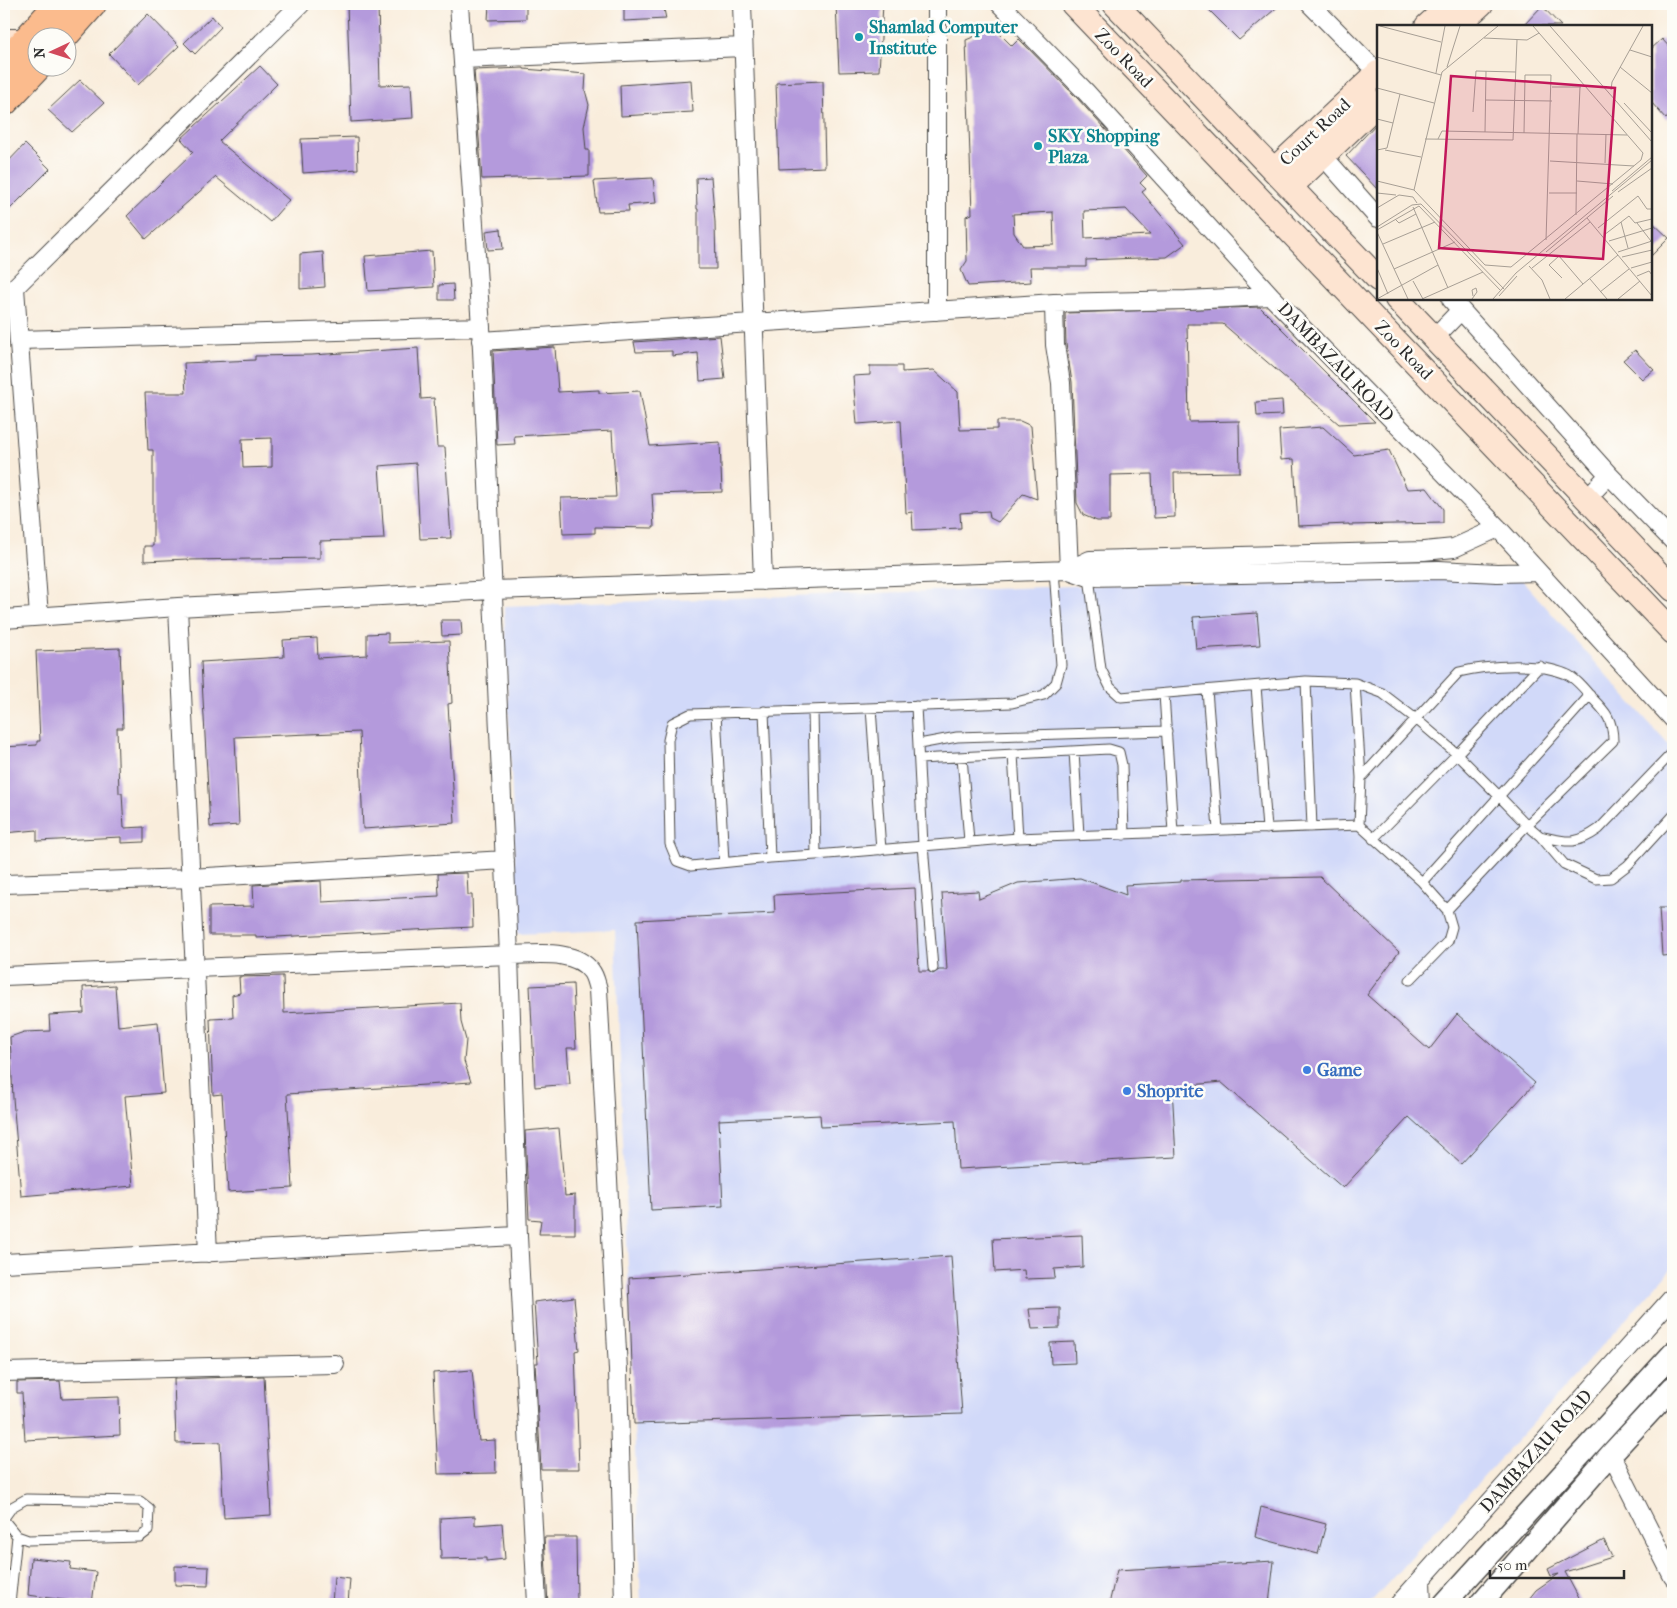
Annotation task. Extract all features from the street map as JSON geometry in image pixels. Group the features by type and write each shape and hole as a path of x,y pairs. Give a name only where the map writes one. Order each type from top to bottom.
{"highway":[{"path":"4,65 15,41 59,4"},
{"path":"71,28 92,4"},
{"path":"4,102 28,77"}],"main road":[{"name":"Zoo Road","path":"1073,4 1673,632"},
{"name":"Zoo Road","path":"1115,4 1377,279"},
{"path":"1443,14 1481,4"},
{"name":"Court Road","path":"1274,170 1377,74"},
{"name":"Court Road","path":"1290,187 1377,104"},
{"name":"Zoo Road","path":"1398,300 1673,589"}],"street":[{"path":"39,616 19,340 9,293 301,4"},
{"path":"459,4 481,334 509,955 518,1236 537,1604"},
{"path":"742,4 763,580"},
{"path":"937,4 937,311"},
{"name":"DAMBAZAU ROAD","path":"1000,4 1086,92 1271,296 1498,528 1673,719"},
{"path":"1310,4 1377,72"},
{"path":"463,59 743,47"},
{"path":"1323,156 1377,217"},
{"path":"19,340 481,334 755,323 1054,303 1271,296"},
{"path":"1054,303 1055,345 1061,383 1062,570"},
{"path":"1434,338 1456,304 1609,475 1673,541"},
{"path":"1587,498 1609,475"},
{"path":"1062,570 1090,560 1424,551 1454,548 1498,528"},
{"path":"4,619 178,607 492,590 1062,570 1089,577 1439,570 1498,573 1538,572"},
{"path":"178,607 208,1253"},
{"path":"4,884 190,878 505,860"},
{"path":"4,976 509,955 567,956 582,961 592,972 598,989 618,1370 624,1604"},
{"path":"4,1263 518,1236"},
{"name":"DAMBAZAU ROAD","path":"1400,1604 1673,1298"},
{"path":"1444,1604 1673,1353"},
{"path":"4,1372 335,1364"},
{"path":"1480,1604 1611,1454 1673,1387"},
{"path":"1611,1454 1673,1577"},
{"path":"1421,1581 1422,1604"}],"lane":[{"path":"1062,570 1061,665 1056,683 1044,695 1012,703 690,714 672,723 668,740 670,844 677,860 691,866 1018,838 1359,826 1422,882 1448,910 1452,927 1448,940 1410,980"},
{"path":"1089,577 1101,668 1110,687 1121,697 1306,681 1355,683 1382,694 1416,719 1457,754 1527,826 1540,836 1564,864 1596,879 1611,878 1628,865 1673,816"},
{"path":"1373,838 1457,754 1540,666"},
{"path":"1362,778 1460,672 1477,668 1540,666 1568,675 1606,712 1611,723 1613,741 1527,826 1448,910"},
{"path":"1306,681 1312,827"},
{"path":"1355,683 1362,778 1359,826"},
{"path":"1256,686 1267,829"},
{"path":"1207,690 1218,830"},
{"path":"1164,694 1173,832"},
{"path":"1422,882 1590,695"},
{"path":"916,706 923,845 933,968"},
{"path":"871,708 881,850"},
{"path":"813,710 816,855"},
{"path":"764,711 770,858"},
{"path":"716,713 724,862"},
{"path":"919,744 957,737 1167,731"},
{"path":"919,759 1109,749 1119,752 1122,765 1124,835"},
{"path":"1074,751 1079,835"},
{"path":"1540,836 1568,842 1585,839 1599,829 1673,752"},
{"path":"1013,754 1018,838"},
{"path":"962,757 970,841"},
{"path":"26,1500 140,1501 149,1508 148,1531 140,1537 28,1540 17,1536 4,1519 12,1507 26,1500"},
{"path":"10,1604 17,1536"}],"shaded area":[{"path":"1478,572 1522,580 1673,750 1673,1267 1369,1604 641,1604 615,930 518,934 504,606"}],"building":[{"path":"347,4 378,4 380,85 411,84 413,118 351,122"},
{"path":"489,4 526,4 526,19 488,20"},
{"path":"624,4 663,4 666,19 624,21"},
{"name":"Shamlad Computer Institute","path":"836,4 883,4 879,71 839,72"},
{"path":"1203,4 1281,4 1239,40"},
{"path":"1542,6 1560,25 1524,25"},
{"path":"148,14 179,46 138,85 109,54"},
{"path":"212,16 221,27 195,54 184,43"},
{"name":"SKY Shopping Plaza","path":"978,29 995,29 1012,46 1019,39 1078,99 1147,176 1140,183 1146,189 1142,192 1185,244 1167,257 1086,260 1086,267 1030,267 1031,282 968,286 961,270 967,261 966,216 972,214 966,40 978,35","holes":["1126,209 1150,235 1085,238 1084,211","1053,212 1054,245 1023,246 1014,233 1013,214"]},
{"path":"1662,39 1673,51 1673,111 1666,119 1652,103 1652,48"},
{"path":"260,66 277,84 219,141 289,200 270,222 216,177 146,239 127,216 193,152 181,139"},
{"path":"524,68 586,74 585,90 589,105 584,127 586,150 589,150 589,176 482,179 474,70"},
{"path":"80,80 104,103 72,132 48,110"},
{"path":"691,80 693,112 621,116 620,85"},
{"path":"823,81 825,167 779,169 776,83"},
{"path":"1377,123 1377,189 1346,156"},
{"path":"357,137 358,169 303,173 301,139"},
{"path":"25,144 50,169 4,215 4,166"},
{"path":"711,177 715,222 716,269 698,269 696,178"},
{"path":"653,178 656,203 628,205 629,211 598,212 594,181"},
{"path":"1652,222 1669,238 1652,255"},
{"path":"501,229 503,249 488,250 486,231"},
{"path":"432,251 434,287 368,291 365,256"},
{"path":"323,252 325,287 300,289 300,254"},
{"path":"453,284 454,300 439,300 439,285"},
{"path":"1260,307 1375,422 1339,424 1223,324 1187,324 1189,422 1239,421 1240,472 1174,473 1175,517 1154,518 1152,474 1110,475 1110,521 1097,521 1083,515 1077,503 1072,382 1066,344 1065,313"},
{"path":"720,336 725,379 700,381 698,353 672,356 672,351 636,352 634,342"},
{"path":"555,347 558,392 640,391 650,446 720,442 722,492 652,494 654,528 595,527 595,533 563,534 561,498 616,497 612,431 514,436 515,444 497,445 493,351"},
{"path":"418,348 421,399 434,398 437,447 445,447 451,538 420,539 416,463 379,466 384,539 320,541 320,558 144,561 144,546 153,546 153,450 148,450 145,393 186,393 184,363 255,360 255,356 312,355","holes":["272,438 272,467 243,468 242,439"]},
{"path":"1635,350 1654,370 1642,379 1623,360"},
{"path":"870,366 902,366 902,372 934,370 958,392 960,430 997,429 997,421 1020,421 1031,426 1037,499 1023,494 998,522 990,518 989,511 960,513 961,528 913,530 912,512 906,513 901,421 857,424 853,376 870,375"},
{"path":"1282,400 1283,415 1257,416 1256,402"},
{"path":"1323,427 1354,455 1389,450 1407,489 1427,488 1443,509 1443,523 1298,526 1294,459 1281,460 1279,430"},
{"path":"1257,613 1260,645 1196,649 1193,617"},
{"path":"441,620 461,620 462,635 442,636"},
{"path":"388,633 388,643 449,641 452,703 448,704 455,823 363,829 359,732 235,737 239,825 210,827 201,662 284,657 283,640 317,638 318,658 367,655 367,634"},
{"path":"120,648 123,728 117,728 119,793 122,793 124,828 144,827 144,842 121,843 121,837 37,841 37,830 4,833 4,747 37,745 37,741 40,741 36,651"},
{"path":"467,873 468,895 472,895 473,927 256,938 256,935 209,935 209,907 254,906 253,885 321,881 322,902 439,896 438,874"},
{"path":"1320,877 1399,952 1367,995 1429,1050 1457,1014 1535,1083 1461,1164 1409,1117 1343,1188 1221,1082 1172,1087 1176,1157 958,1169 955,1121 821,1127 820,1115 719,1120 723,1206 651,1210 637,920 775,913 774,895 915,888 919,971 928,971 933,974 939,970 947,970 942,893 978,891 979,899 1018,883 1080,878 1126,895 1125,885 1181,882 1181,880"},
{"path":"1659,908 1673,908 1673,955 1662,956"},
{"path":"283,976 284,1013 460,1003 461,1022 466,1040 464,1061 471,1082 287,1094 293,1188 228,1192 222,1094 213,1095 210,1019 233,1018 232,995 240,993 239,977"},
{"path":"573,984 576,1048 567,1048 570,1084 535,1087 530,986"},
{"path":"115,985 118,1026 158,1022 164,1093 125,1096 133,1186 21,1196 10,1037 24,1032 50,1031 49,1015 84,1013 83,987"},
{"path":"559,1128 565,1196 575,1195 575,1234 539,1234 541,1220 529,1219 525,1131"},
{"path":"1082,1235 1083,1267 1054,1269 1055,1278 1025,1279 1024,1270 995,1272 993,1239"},
{"path":"951,1256 962,1414 634,1424 629,1278"},
{"path":"574,1297 579,1350 575,1351 579,1469 541,1469 535,1363 538,1363 534,1302"},
{"path":"1060,1308 1060,1328 1032,1329 1029,1309"},
{"path":"1074,1342 1075,1363 1051,1364 1050,1343"},
{"path":"472,1370 479,1441 495,1440 496,1473 438,1474 433,1373"},
{"path":"264,1376 271,1515 224,1518 220,1442 176,1443 174,1379"},
{"path":"60,1381 62,1399 119,1397 120,1435 25,1440 22,1393 17,1393 17,1382"},
{"path":"1261,1507 1326,1524 1318,1554 1255,1537"},
{"path":"475,1516 475,1525 502,1523 505,1559 486,1561 486,1558 441,1559 440,1518"},
{"path":"544,1537 576,1537 577,1602 548,1604"},
{"path":"1604,1540 1612,1557 1565,1572 1582,1604 1525,1604 1536,1590 1559,1574 1551,1576 1548,1569"},
{"path":"31,1558 71,1562 70,1569 96,1572 92,1604 28,1595"},
{"path":"1274,1561 1269,1604 1109,1604 1117,1570"},
{"path":"175,1566 209,1567 208,1586 175,1585"},
{"path":"334,1577 350,1579 348,1604 332,1604"}],"place":[{"name":"Shamlad Computer Institute","path":"859,37"},
{"name":"SKY Shopping Plaza","path":"1038,146"},
{"name":"Game","path":"1307,1070"},
{"name":"Shoprite","path":"1127,1091"}]}
